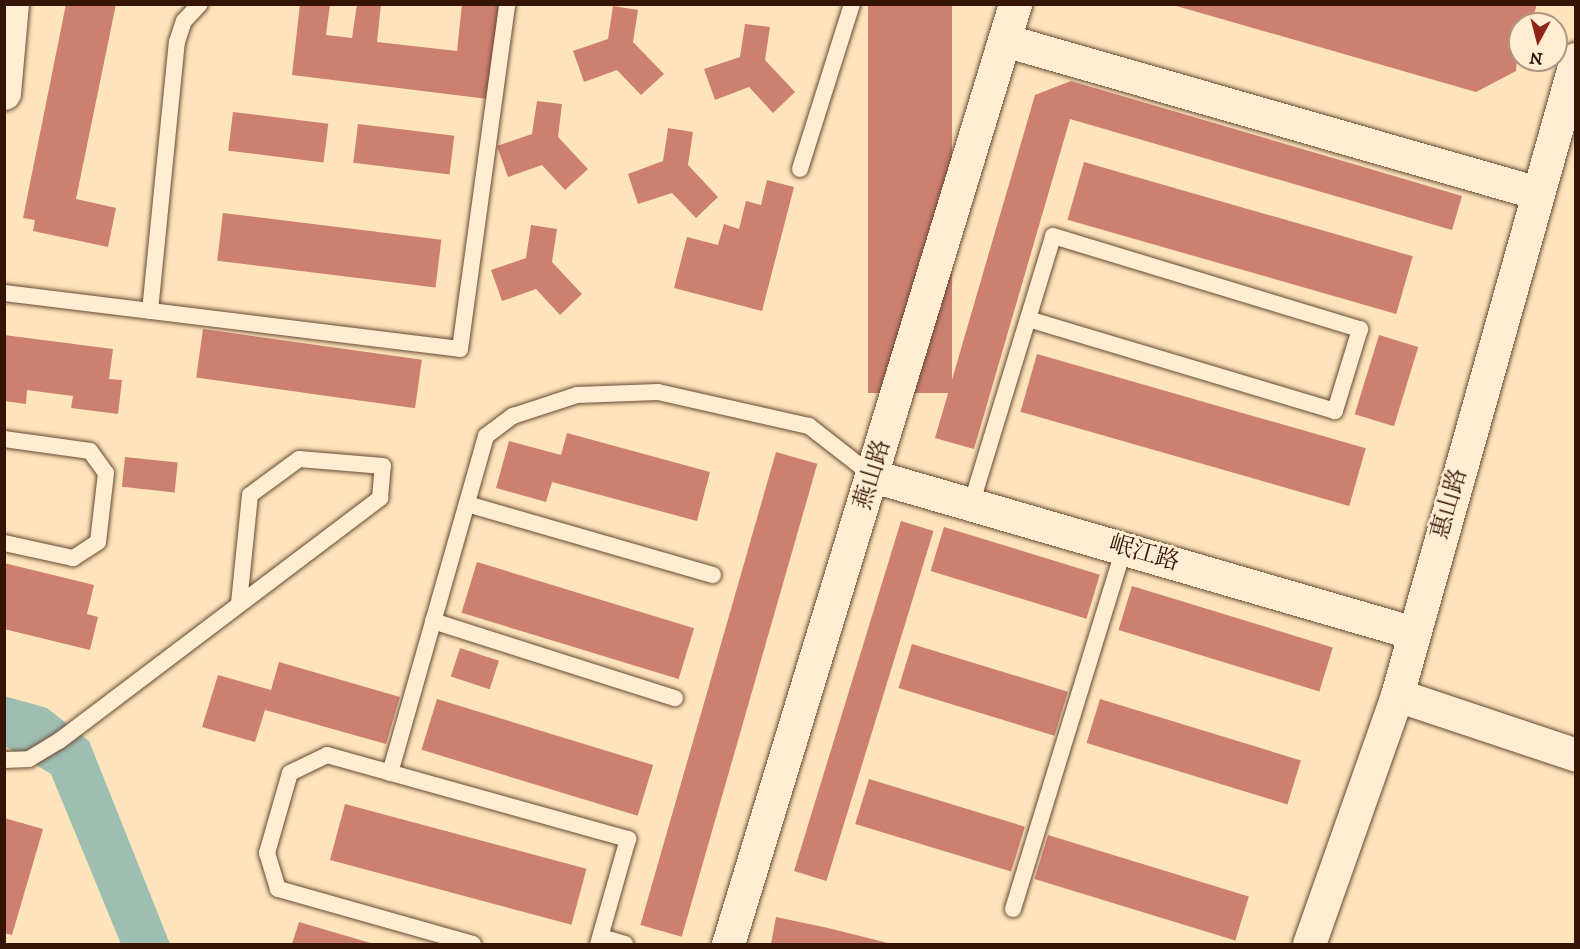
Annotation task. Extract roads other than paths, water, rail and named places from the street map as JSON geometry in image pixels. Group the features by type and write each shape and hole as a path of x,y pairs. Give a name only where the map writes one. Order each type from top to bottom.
{"street":[{"path":"4,93 12,4"},
{"name":"燕山路","path":"729,945 1015,4"},
{"path":"1004,40 1538,193"},
{"name":"惠山路","path":"1309,945 1397,695 1575,59"},
{"name":"岷江路","path":"873,477 1414,633"},
{"path":"1397,695 1575,755"}],"lane":[{"path":"150,311 177,42 184,21 200,4"},
{"path":"4,293 460,349 507,4"},
{"path":"800,169 852,4"},
{"path":"971,505 1053,236 1360,329 1335,411 1028,319"},
{"path":"390,773 486,436 513,416 577,395 658,392 809,426 873,477"},
{"path":"4,439 90,451 106,473 98,542 73,558 4,543"},
{"path":"4,760 29,759 59,741 380,498 383,466 299,459 250,495 239,604"},
{"path":"467,504 713,575"},
{"path":"1013,909 1124,549"},
{"path":"433,621 675,698"},
{"path":"473,945 278,889 267,853 290,773 327,755 628,839 600,941 625,945"}]}
